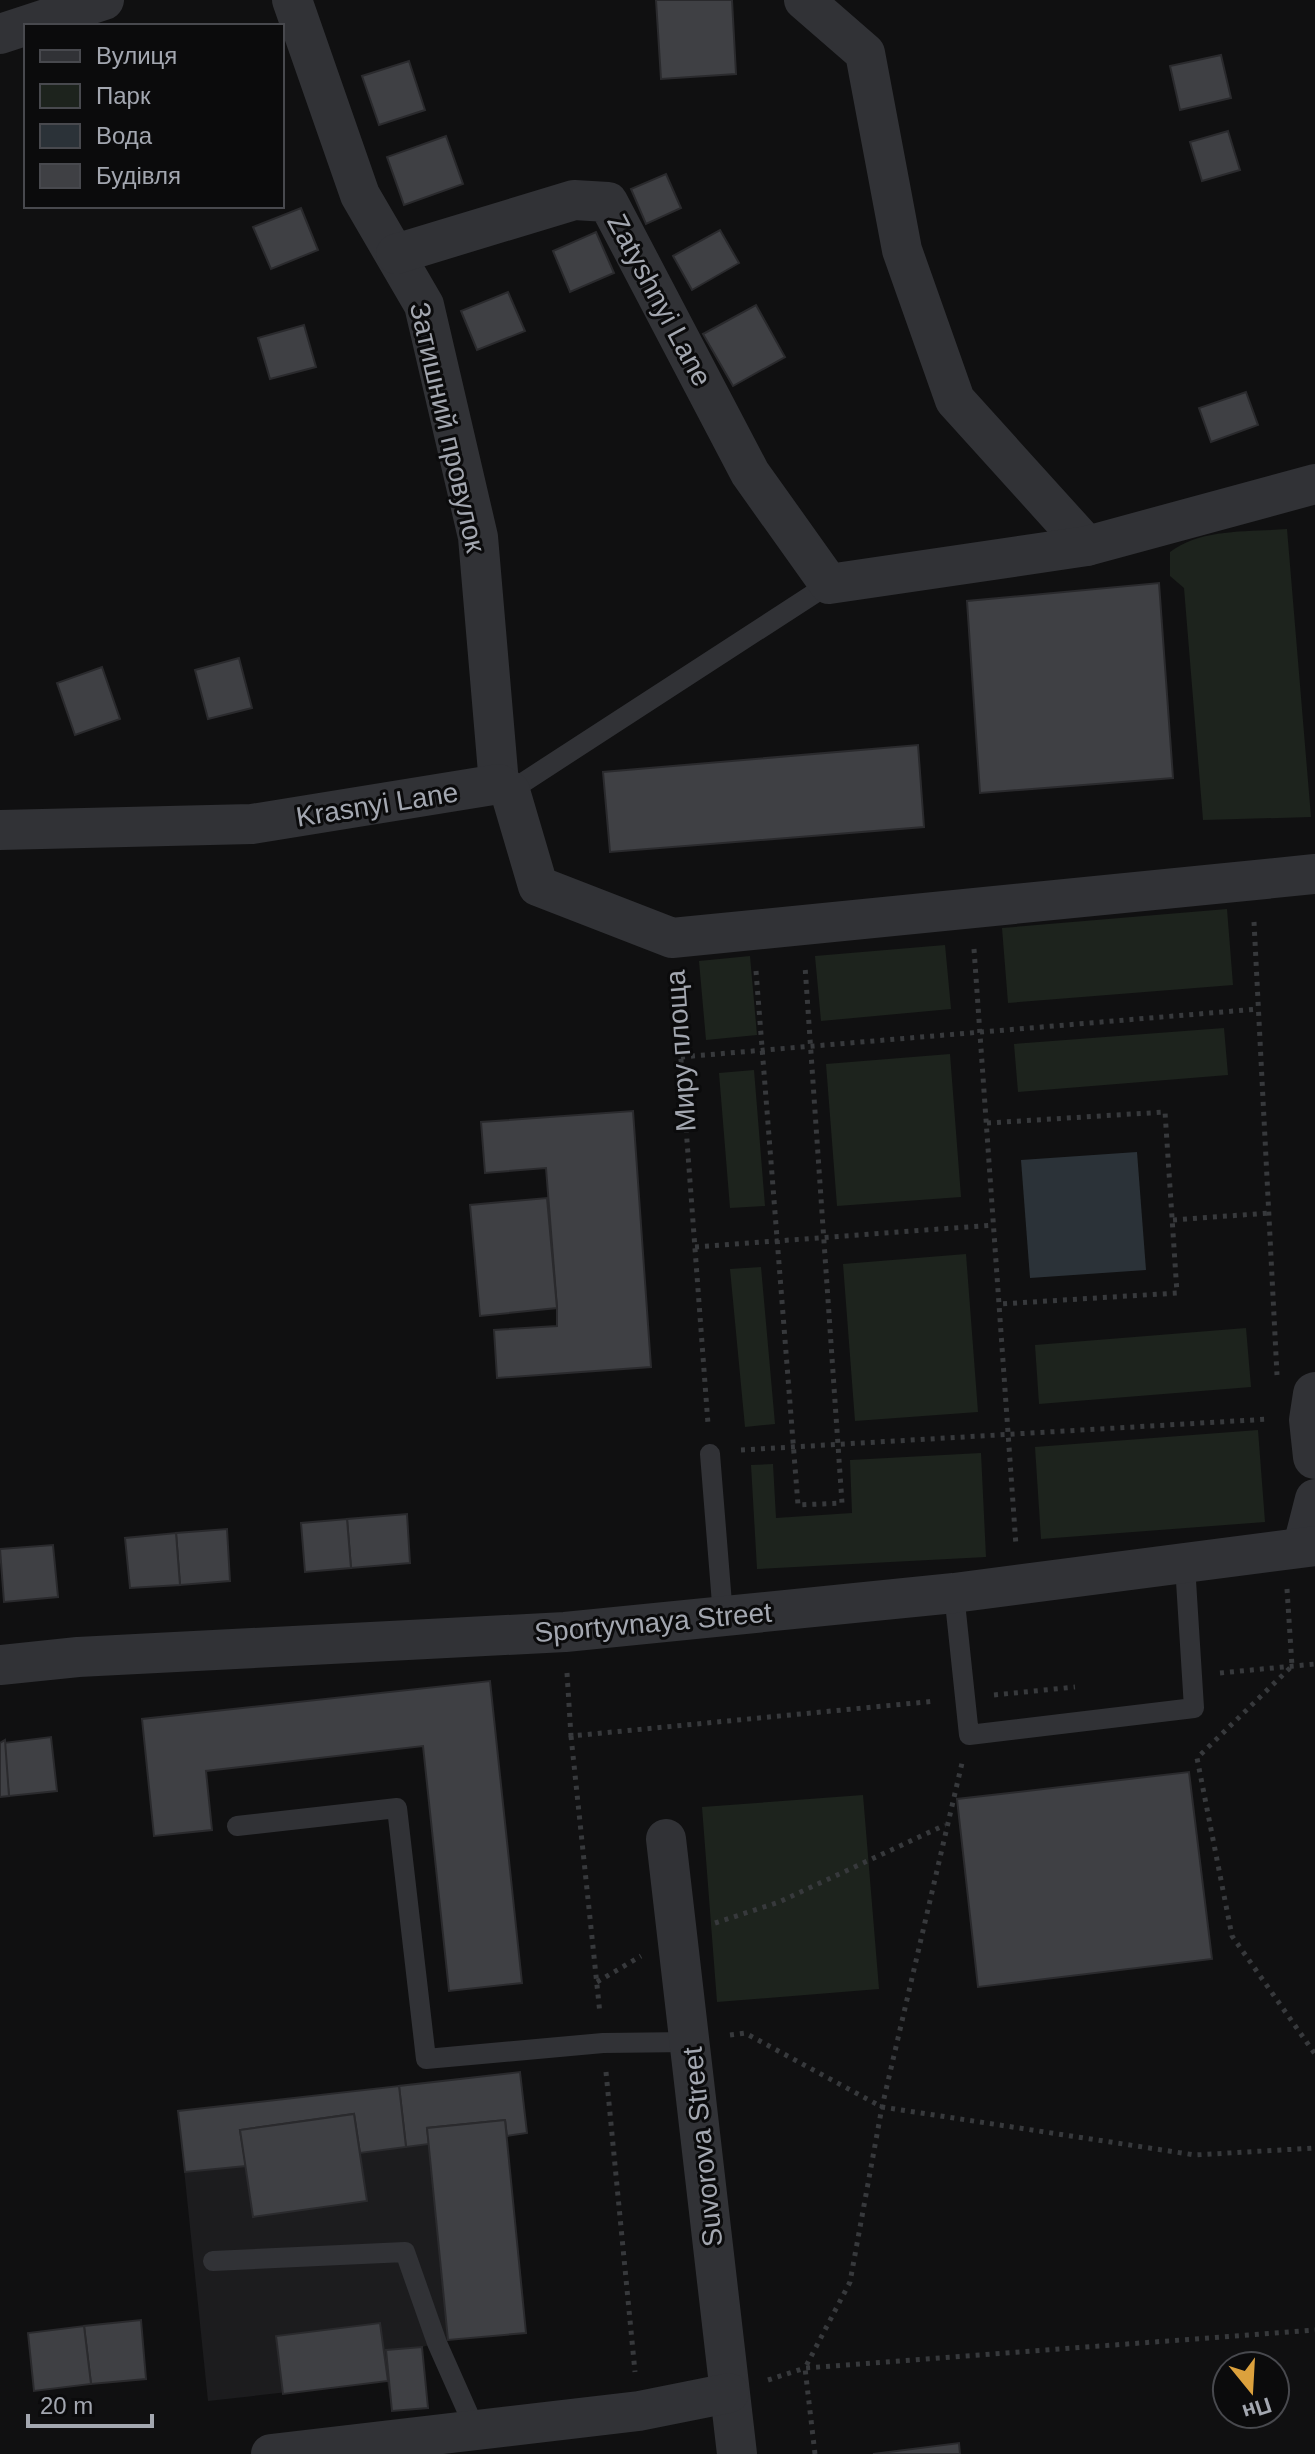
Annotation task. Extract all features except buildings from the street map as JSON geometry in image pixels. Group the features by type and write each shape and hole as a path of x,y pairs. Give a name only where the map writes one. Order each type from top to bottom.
{"street":[{"path":"31,24 104,0"},
{"name":"Затишний провулок","path":"292,0 360,195 424,305 478,537 505,788"},
{"path":"804,0 865,53 902,250 955,400 1087,546"},
{"path":"0,34 24,26"},
{"name":"Zatyshnyi Lane","path":"396,254 574,200 608,202 750,473 829,584"},
{"path":"829,584 1087,546 1315,484"},
{"path":"505,788 538,886 672,938"},
{"name":"Krasnyi Lane","path":"0,830 252,824 505,788"},
{"name":"Миру площа","path":"672,938 1315,874"},
{"path":"1296,1390 1311,1420 1315,1457"},
{"path":"1301,1547 1315,1499"},
{"name":"Sportyvnaya Street","path":"0,1665 78,1657 565,1632 954,1593 1185,1565 1301,1547"},
{"name":"Suvorova Street","path":"666,1839 737,2454"},
{"path":"271,2454 639,2411 729,2393"}],"lane":[{"path":"505,788 829,584"},
{"path":"710,1454 723,1616"},
{"path":"954,1593 969,1735 1194,1708 1185,1565"},
{"path":"237,1826 397,1808 426,2059 603,2043 690,2042"},
{"path":"213,2261 405,2252 437,2343 476,2431"}],"path":[{"path":"1252,881 1269,1213 1296,1390"},
{"path":"971,908 1019,1584"},
{"path":"753,930 798,1505 842,1503 802,926"},
{"name":"Миру площа","path":"672,938 710,1454"},
{"path":"681,1057 1258,1009"},
{"path":"987,1123 1165,1112 1173,1220 1177,1293 1000,1304"},
{"path":"1173,1220 1269,1213"},
{"path":"695,1247 994,1225"},
{"path":"710,1454 1279,1418"},
{"path":"1301,1547 1292,1666 1197,1758 1232,1936 1315,2054"},
{"path":"565,1632 571,1736 1086,1686"},
{"path":"1192,1676 1315,1664"},
{"path":"815,2454 805,2368 850,2282 882,2107 969,1735"},
{"path":"597,1982 677,1935 779,1902 946,1824"},
{"path":"690,2042 745,2033 882,2107 1195,2155 1315,2148"},
{"path":"729,2393 805,2368 1315,2330"}],"shaded area":[{"path":"520,2072 527,2133 507,2136 526,2333 448,2340 422,2347 428,2408 392,2411 387,2381 208,2401 178,2111"}],"green space":[{"path":"1287,529 1311,817 1203,820 1184,588 1170,576 1170,552 1182,544 1211,535"},
{"path":"1227,909 1233,985 1008,1003 1002,928"},
{"path":"945,945 951,1009 821,1021 815,956"},
{"path":"750,956 757,1035 706,1040 699,961"},
{"path":"1224,1028 1228,1075 1018,1092 1014,1044"},
{"path":"950,1054 961,1197 837,1206 826,1064"},
{"path":"754,1070 765,1206 730,1208 719,1073"},
{"path":"966,1254 978,1412 855,1421 843,1264"},
{"path":"761,1267 775,1424 745,1427 730,1269"},
{"path":"1246,1328 1251,1387 1039,1404 1035,1345"},
{"path":"1258,1430 1265,1522 1041,1539 1035,1447"},
{"path":"981,1453 986,1557 757,1569 751,1465 773,1464 776,1518 852,1513 850,1460"},
{"path":"863,1795 879,1989 717,2002 702,1807"}],"water":[{"path":"1137,1152 1146,1270 1030,1278 1021,1160"}]}
